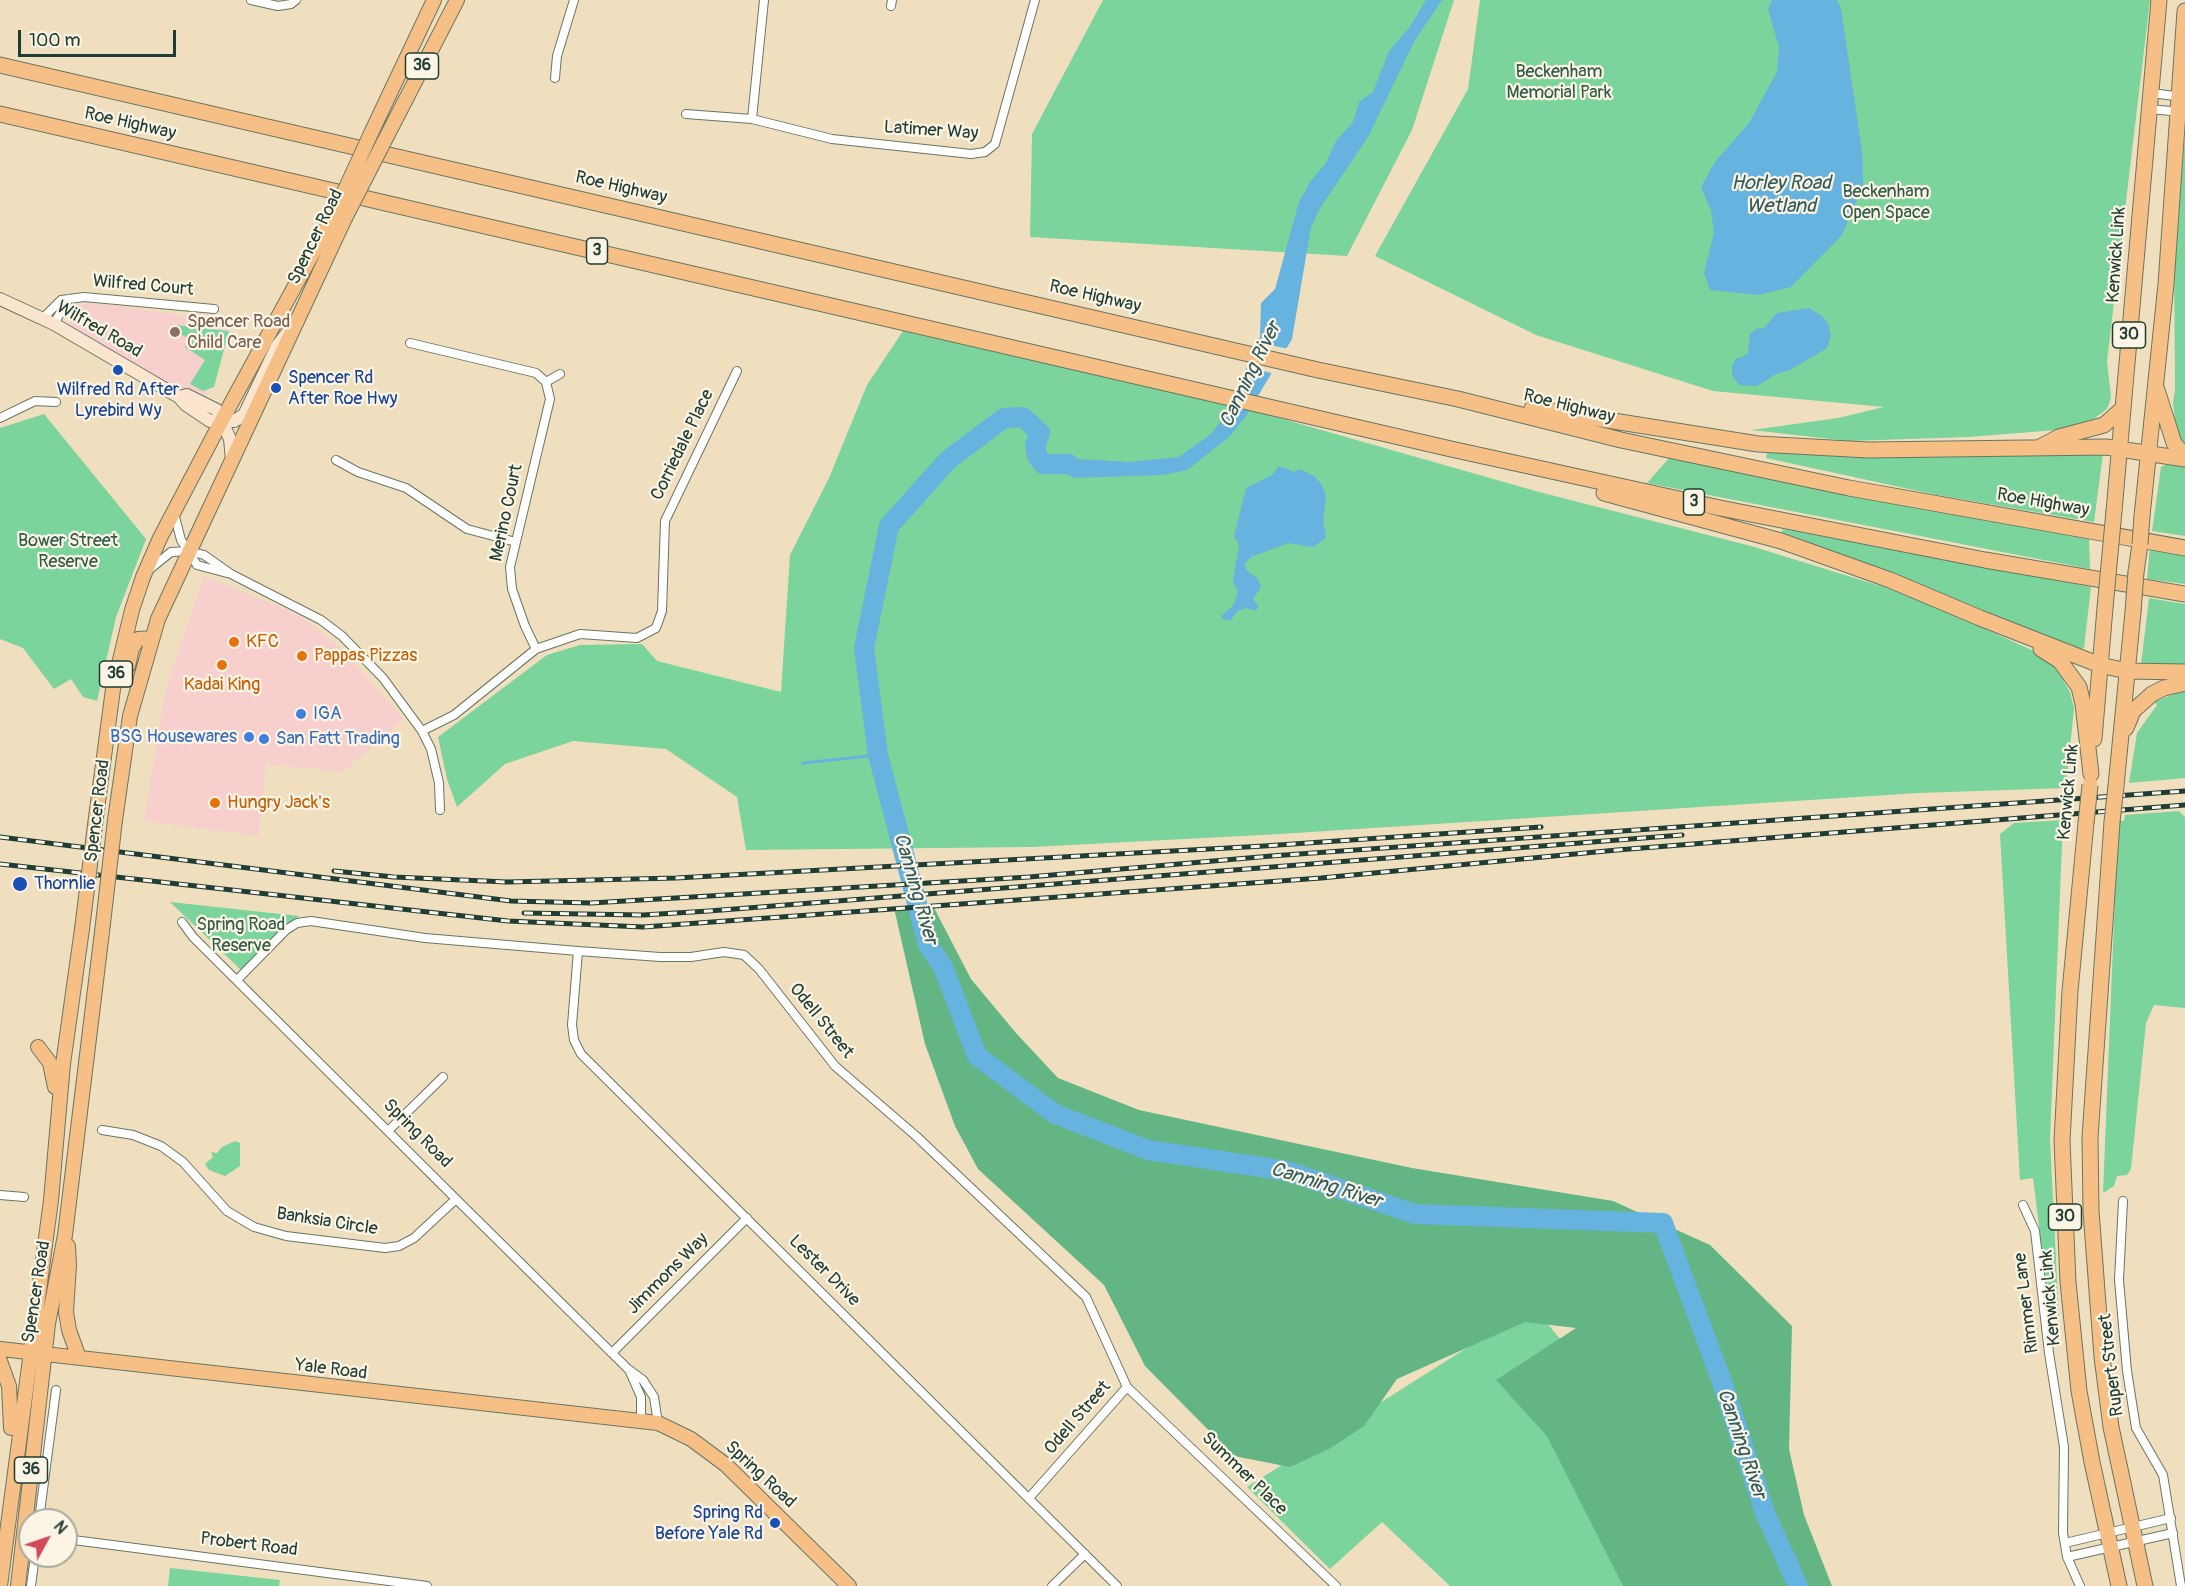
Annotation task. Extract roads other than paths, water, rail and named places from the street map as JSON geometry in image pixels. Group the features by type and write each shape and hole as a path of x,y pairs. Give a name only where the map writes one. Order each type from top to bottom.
{"highway":[{"name":"Kenwick Link","path":"2119,1586 2079,1391 2068,1282 2062,1141 2070,991 2114,512 2121,410 2138,259 2140,206 2159,0"},
{"name":"30","path":"2145,1586 2111,1427 2102,1357 2091,1212 2091,1125 2112,822 2166,285 2181,112 2185,11"},
{"name":"Roe Highway","path":"0,65 1318,370 1458,399 1621,440 1849,488 2185,548"},
{"name":"Roe Highway","path":"0,114 1451,449 1720,508 1996,562 2185,594"},
{"path":"2156,388 2174,443 2185,458"},
{"path":"1458,399 1500,402 1758,444 1868,450 2119,448 2185,458"},
{"path":"2037,448 2059,437 2104,425 2121,410"},
{"path":"1451,449 1531,474 1781,541 1890,580 2100,665 2127,671 2185,672"},
{"path":"1980,618 2052,655 2073,676 2083,704 2090,780"},
{"path":"2120,741 2133,711 2139,704 2164,688 2185,683"}],"main road":[{"name":"Spencer Road","path":"18,1586 48,1324 65,1235 115,820 130,716 152,638 189,550 232,463 295,323 373,129 434,0"},
{"name":"Spencer Road","path":"0,1586 6,1501 14,1469 52,1172 63,1064 106,739 123,642 143,577 222,420 388,134 457,0"},
{"name":"Wilfred Road","path":"0,299 48,321 179,397 186,405 210,421 222,420"},
{"path":"232,463 230,439 222,420 234,421 244,415 277,346 295,323"},
{"path":"106,739 117,718 132,648 138,639 152,638"},
{"path":"38,1047 46,1054 55,1078 49,1155 52,1172"},
{"path":"65,1235 69,1265 66,1312 69,1330 79,1358"},
{"name":"Yale Road","path":"0,1349 658,1423"},
{"path":"0,1361 7,1374 9,1386 14,1469"},
{"name":"Spring Road","path":"658,1423 691,1439 726,1465 849,1586"},
{"path":"7,1586 11,1565 16,1563 20,1569"}],"street":[{"path":"251,0 278,6 291,4 296,0"},
{"path":"555,78 557,56 574,0"},
{"path":"752,119 764,0"},
{"name":"Latimer Way","path":"686,114 752,119 832,139 971,154 985,152 995,144 1035,0"},
{"path":"2150,101 2181,96"},
{"path":"2150,101 2181,112"},
{"name":"Wilfred Court","path":"48,321 68,299 84,297 214,309"},
{"path":"410,343 536,373 546,382 560,374"},
{"name":"Corriedale Place","path":"422,731 454,715 536,649 580,634 637,638 656,628 662,611 665,521 671,504 737,371"},
{"name":"Merino Court","path":"536,649 512,589 510,567 550,399 546,382"},
{"path":"0,418 35,401 56,402"},
{"path":"336,459 358,472 406,488 467,529 516,542"},
{"path":"174,513 177,530 189,550"},
{"path":"143,577 171,552 189,550 204,555 231,574 311,614 342,636 383,678 422,731 431,748 439,783 440,810"},
{"name":"Odell Street","path":"237,980 286,930 297,923 311,921 425,938 578,951 660,957 691,957 724,952 744,956 759,969 835,1066 924,1144 1086,1297 1127,1387 1029,1498"},
{"name":"Spring Road","path":"182,922 192,938 628,1369 643,1380 654,1397 658,1423"},
{"name":"Lester Drive","path":"578,951 572,1025 574,1041 581,1054 1117,1586"},
{"path":"388,1131 443,1077"},
{"name":"Banksia Circle","path":"102,1130 133,1135 161,1146 183,1162 227,1211 254,1227 286,1236 385,1248 399,1246 414,1238 456,1199"},
{"path":"0,1195 24,1197"},
{"name":"Rupert Street","path":"2123,1201 2120,1280 2127,1371 2136,1428 2163,1475 2181,1586"},
{"name":"Rimmer Lane","path":"2023,1205 2035,1231 2049,1353 2064,1447 2067,1557 2080,1586"},
{"name":"Jimmons Way","path":"612,1353 747,1218"},
{"name":"Spring Road","path":"628,1369 638,1386 641,1420"},
{"name":"Summer Place","path":"1127,1387 1336,1586"},
{"path":"41,1508 56,1390"},
{"path":"2067,1557 2109,1540 2133,1535 2171,1518"},
{"path":"2065,1543 2173,1533"},
{"name":"Probert Road","path":"78,1541 427,1586"},
{"path":"1052,1586 1085,1554"},
{"path":"31,1586 33,1568"}],"water":[{"name":"Canning River","path":"1426,0 1442,0 1415,40 1368,137 1320,208 1311,227 1292,339 1246,416 1230,436 1187,470 1163,475 1075,478 1043,464 1059,458 1129,462 1179,457 1211,434 1226,414 1260,337 1261,303 1275,289 1299,202 1310,182 1326,163 1336,141 1353,122 1359,102 1373,92 1389,51 1409,28"},
{"name":"Horley Road Wetland","path":"1772,0 1837,0 1841,9 1862,151 1863,185 1842,235 1791,287 1758,295 1710,290 1704,273 1714,233 1711,210 1701,187 1715,162 1749,123 1777,72 1779,47 1768,9"},
{"path":"1809,308 1822,316 1828,324 1831,336 1827,348 1757,386 1739,385 1732,375 1732,366 1736,358 1741,358 1748,353 1750,334 1756,329 1764,328 1777,313"},
{"path":"1279,466 1294,472 1299,469 1314,476 1322,485 1326,496 1323,521 1326,538 1313,547 1288,543 1251,557 1245,563 1246,570 1257,578 1261,587 1253,599 1258,606 1256,611 1246,608 1237,611 1231,620 1224,620 1221,616 1233,606 1238,592 1233,581 1239,545 1234,536 1246,488 1272,475"}],"waterway":[{"name":"Canning River","path":"1069,464 1043,464 1037,456 1035,445 1040,433 1023,417 1004,418 948,460 889,526 864,648 878,755 928,945 943,967 977,1056 1055,1114 1148,1150 1287,1171 1415,1214 1663,1223 1722,1382 1765,1513 1798,1586"},
{"path":"803,763 878,755"}],"railway":[{"path":"0,837 511,901 591,903 1029,877 1271,856 2185,791"},
{"path":"0,864 508,921 643,927 1321,878 1617,850 2185,805"},
{"path":"334,871 394,877 507,882 676,878 1264,846 1541,827"},
{"path":"524,913 643,915 709,911 1682,835"}],"place":[{"name":"Spencer Road Child Care","path":"175,332"},
{"name":"Wilfred Rd After Lyrebird Wy","path":"118,370"},
{"name":"Spencer Rd After Roe Hwy","path":"276,388"},
{"name":"KFC","path":"234,642"},
{"name":"Pappas Pizzas","path":"302,656"},
{"name":"Kadai King","path":"222,665"},
{"name":"IGA","path":"301,714"},
{"name":"BSG Housewares","path":"249,737"},
{"name":"San Fatt Trading","path":"264,739"},
{"name":"Hungry Jack's","path":"215,803"},
{"name":"Thornlie","path":"20,884"},
{"name":"Spring Rd Before Yale Rd","path":"775,1523"}],"park label":[{"name":"Beckenham Memorial Park","path":"1559,82"},
{"name":"Beckenham Open Space","path":"1886,202"},
{"name":"Bower Street Reserve","path":"68,551"},
{"name":"Spring Road Reserve","path":"241,935"}]}
